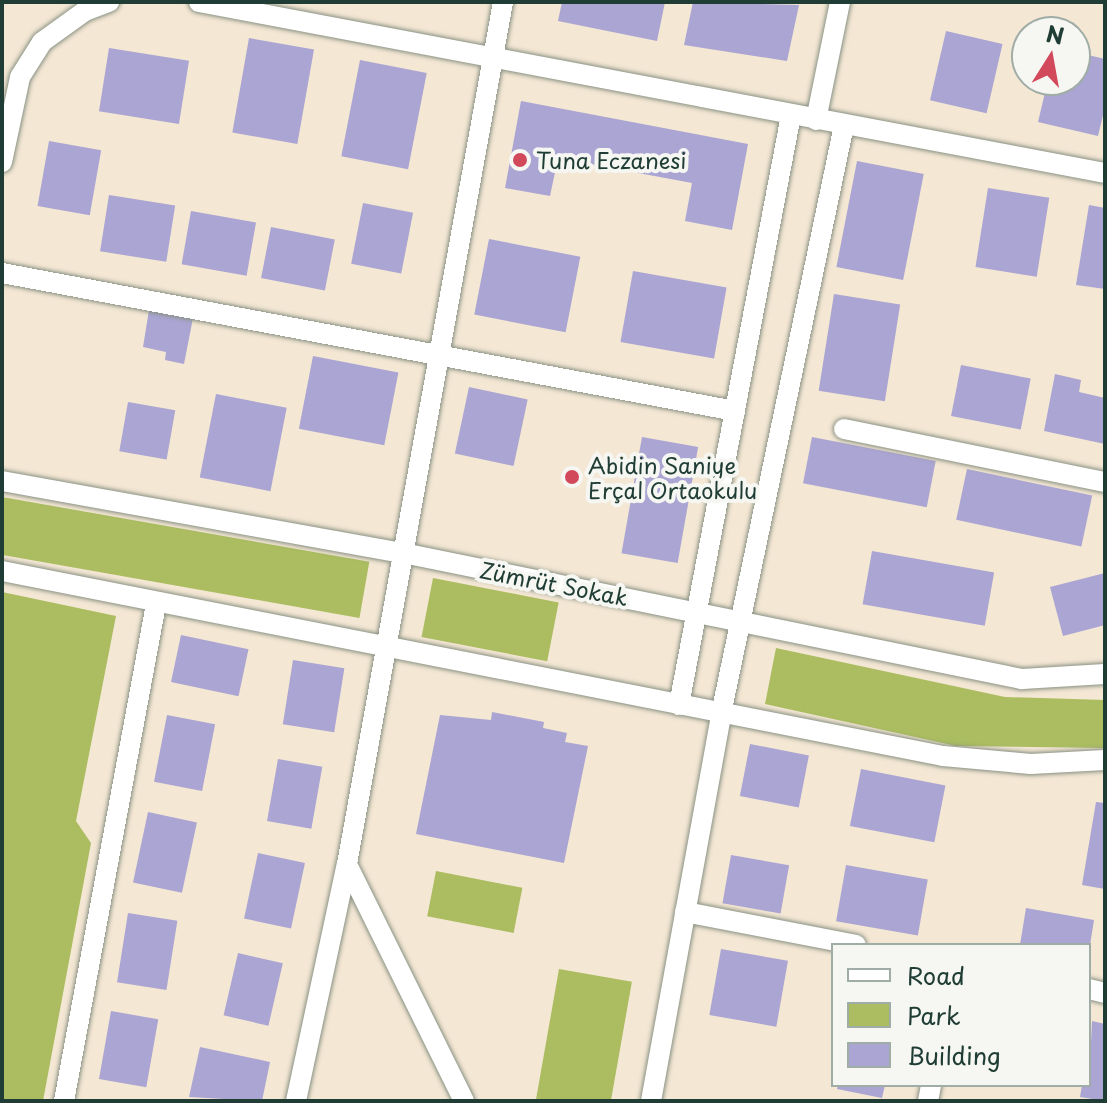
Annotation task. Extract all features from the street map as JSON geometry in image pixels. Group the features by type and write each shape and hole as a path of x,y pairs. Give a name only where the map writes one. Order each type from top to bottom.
{"street":[{"path":"2,162 11,75 42,42 85,11 109,2"},
{"path":"199,2 1105,173"},
{"path":"296,1101 347,864 503,2"},
{"path":"816,120 840,2"},
{"path":"679,705 791,115"},
{"path":"651,1101 721,714 844,125"},
{"path":"2,273 735,411"},
{"path":"844,429 1105,482"},
{"name":"Zümrüt Sokak","path":"2,481 403,553 741,619 1022,679 1105,674"},
{"path":"2,571 156,604 943,756 1031,764 1105,760"},
{"path":"64,1101 156,604"},
{"path":"347,864 464,1101"},
{"path":"685,912 846,943"}],"green space":[{"path":"2,497 369,562 359,618 2,555"},
{"path":"433,578 559,602 547,661 422,637"},
{"path":"2,592 116,616 76,821 91,843 43,1101 2,1101"},
{"path":"776,648 1005,697 1105,700 1105,748 956,746 765,704"},
{"path":"436,871 522,888 514,933 427,916"},
{"path":"559,969 632,982 611,1101 536,1101"}],"building":[{"path":"562,2 665,2 657,41 558,21"},
{"path":"693,2 799,5 787,61 684,45"},
{"path":"946,31 1003,44 987,113 930,100"},
{"path":"249,38 314,49 297,144 232,133"},
{"path":"109,48 189,61 179,124 99,111"},
{"path":"1091,56 1105,59 1105,107 1098,136 1038,122 1044,96 1091,96"},
{"path":"360,60 427,73 408,169 341,156"},
{"path":"521,101 748,144 732,230 685,221 692,183 558,158 550,196 505,188"},
{"path":"49,141 101,150 90,215 38,206"},
{"path":"857,161 924,174 903,280 836,267"},
{"path":"988,188 1049,198 1037,277 975,267"},
{"path":"109,195 175,205 166,262 100,251"},
{"path":"363,203 413,213 401,274 351,264"},
{"path":"1089,205 1105,208 1105,289 1076,285"},
{"path":"191,211 256,222 247,276 182,264"},
{"path":"271,227 335,239 325,290 261,278"},
{"path":"489,239 580,257 566,332 474,315"},
{"path":"633,271 727,287 714,358 620,342"},
{"path":"834,294 900,304 885,401 819,391"},
{"path":"149,310 193,318 184,364 165,360 166,352 143,347"},
{"path":"313,356 398,373 384,445 299,429"},
{"path":"961,365 1031,379 1021,430 951,416"},
{"path":"1055,374 1081,380 1079,392 1105,398 1105,444 1044,431"},
{"path":"469,387 528,399 514,466 455,454"},
{"path":"216,394 287,408 270,491 200,477"},
{"path":"128,402 175,410 167,460 119,451"},
{"path":"642,437 698,447 678,563 622,553"},
{"path":"812,437 936,461 927,507 803,483"},
{"path":"967,469 1092,496 1081,546 956,520"},
{"path":"872,551 994,573 985,626 863,604"},
{"path":"1105,573 1105,625 1063,636 1050,587"},
{"path":"181,635 248,649 239,696 171,682"},
{"path":"293,660 344,668 334,732 283,724"},
{"path":"492,712 544,722 543,728 567,733 565,742 588,746 564,863 416,834 440,715 491,720"},
{"path":"167,715 215,724 202,791 154,782"},
{"path":"750,744 809,755 799,807 740,796"},
{"path":"278,759 322,767 311,829 267,821"},
{"path":"861,769 945,785 934,842 850,826"},
{"path":"1096,802 1105,803 1105,889 1082,885"},
{"path":"148,812 197,822 182,893 133,882"},
{"path":"258,853 305,863 291,929 244,919"},
{"path":"731,855 789,865 781,914 722,903"},
{"path":"846,865 928,879 918,936 836,921"},
{"path":"1026,908 1094,920 1090,943 1020,943"},
{"path":"128,913 177,921 166,990 117,982"},
{"path":"721,949 788,961 776,1027 709,1015"},
{"path":"238,953 283,963 268,1026 224,1015"},
{"path":"111,1011 158,1019 146,1087 99,1079"},
{"path":"1092,1021 1105,1024 1105,1101 1080,1097 1082,1087 1091,1087"},
{"path":"200,1047 270,1062 262,1101 189,1097"},
{"path":"838,1087 885,1087 882,1098"}],"place":[{"name":"Tuna Eczanesi","path":"520,160"},
{"name":"Abidin Saniye Erçal Ortaokulu","path":"572,477"}]}
